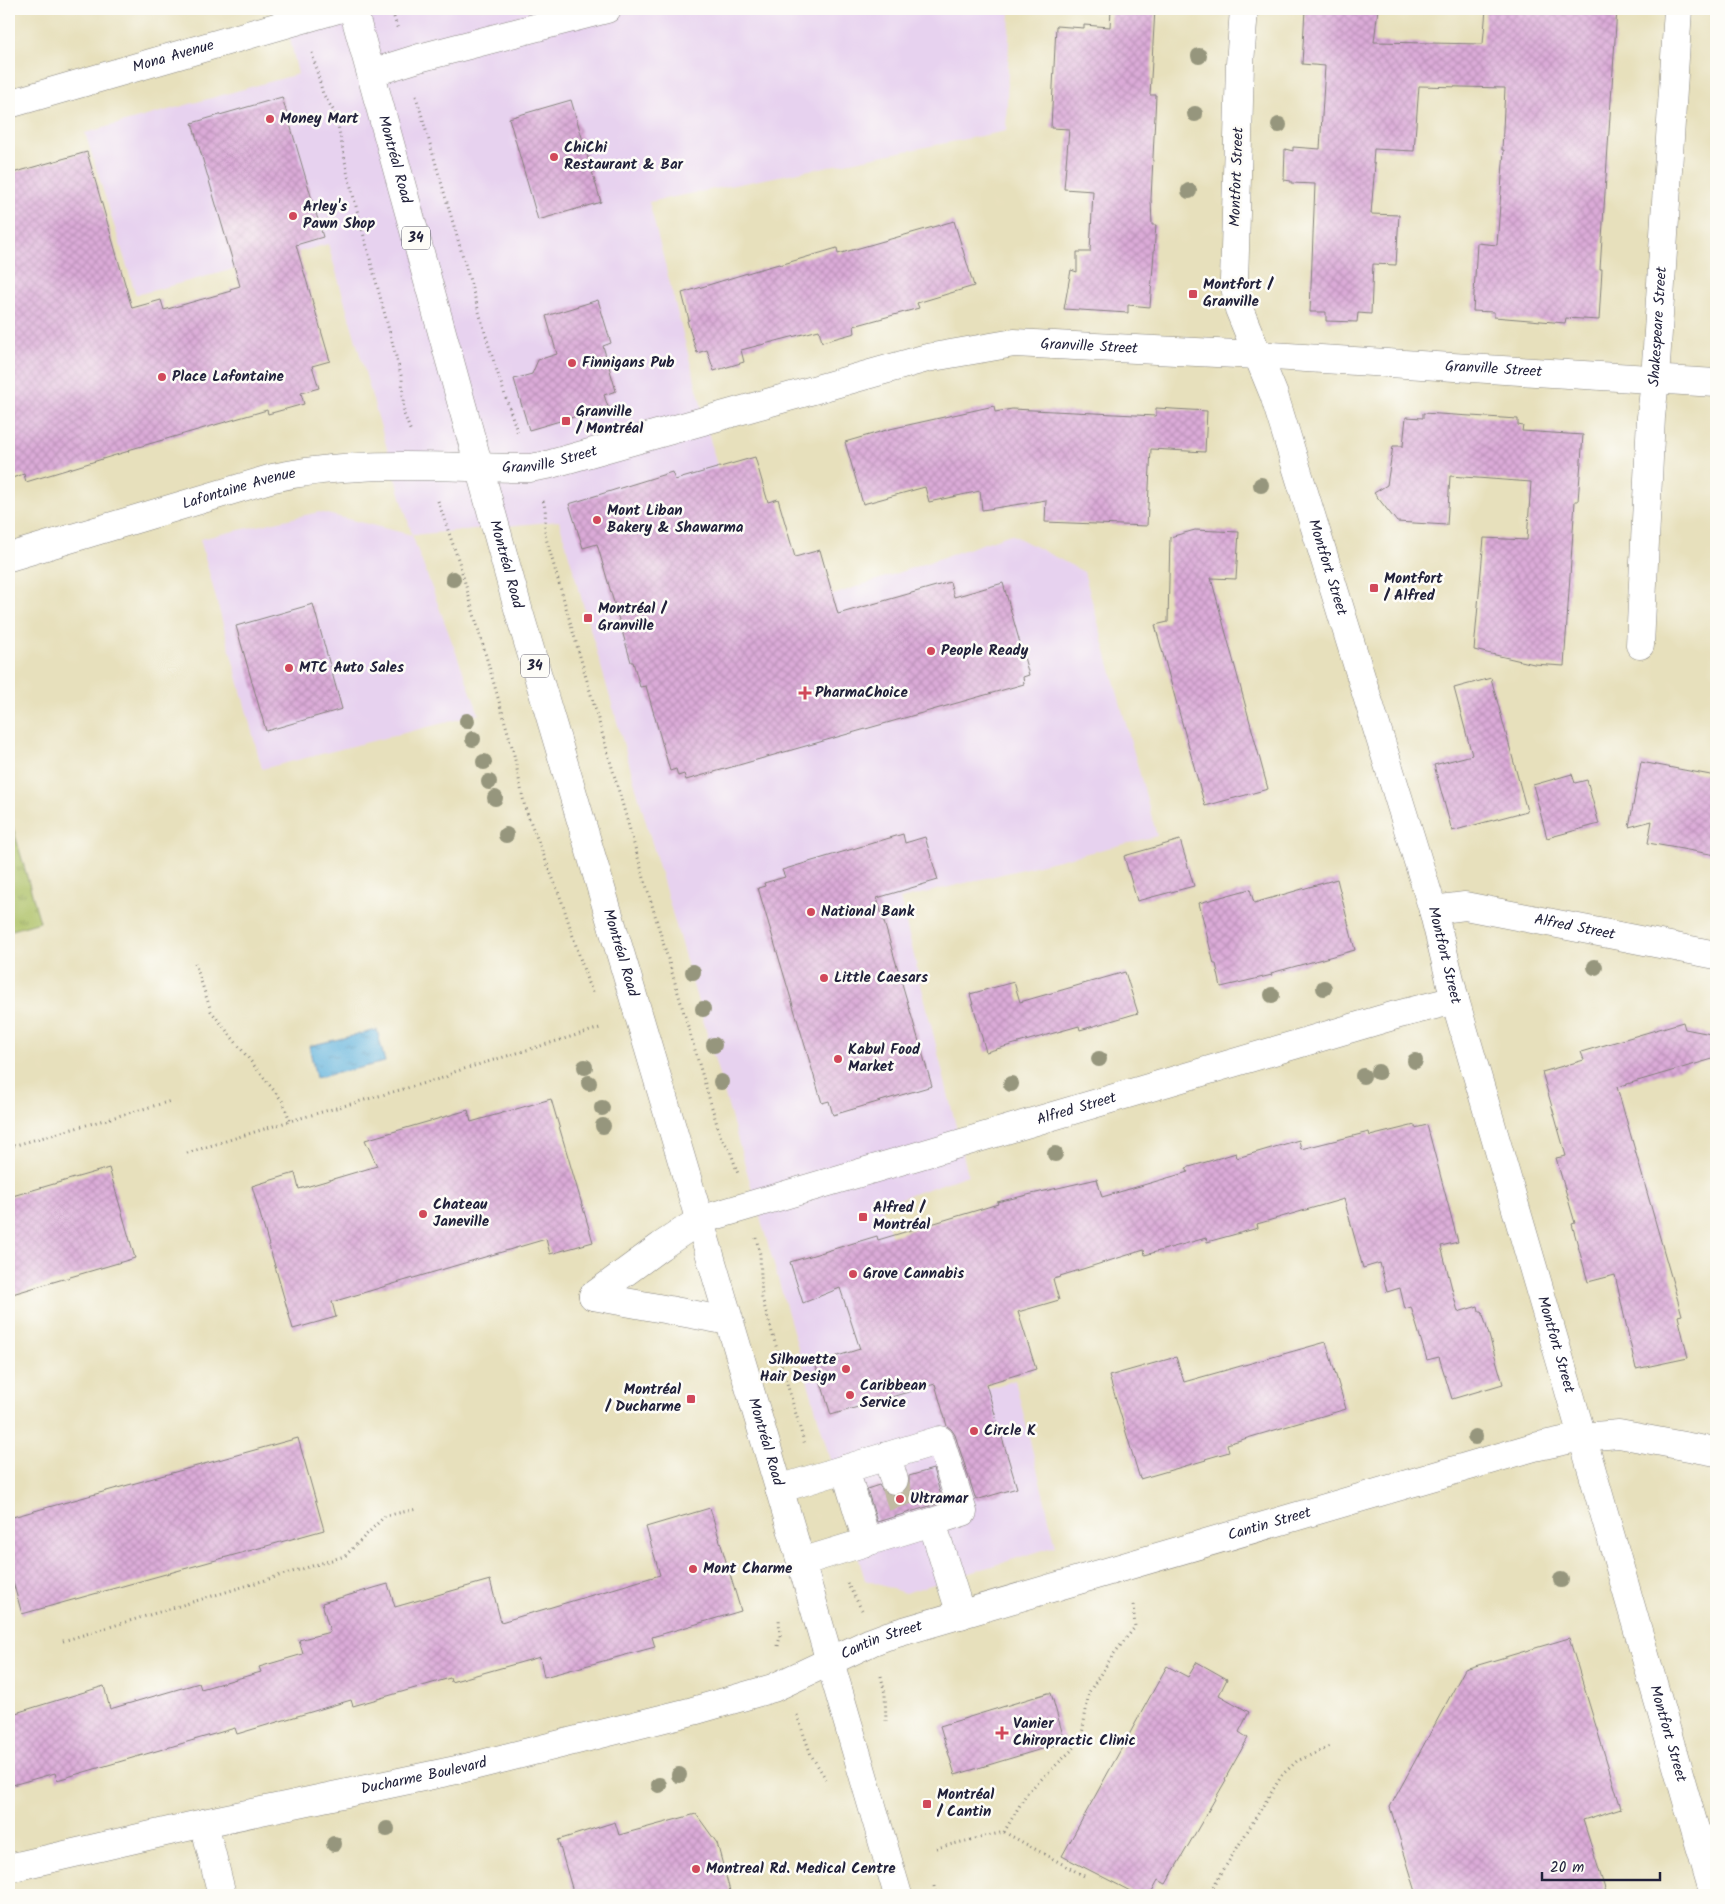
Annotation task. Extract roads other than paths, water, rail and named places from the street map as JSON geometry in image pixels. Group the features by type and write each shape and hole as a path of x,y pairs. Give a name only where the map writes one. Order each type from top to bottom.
{"street":[{"name":"Mona Avenue","path":"9,104 338,9"},
{"name":"Montréal Road","path":"353,9 528,646 831,1660 898,1895"},
{"path":"370,73 607,9"},
{"name":"Montfort Street","path":"1244,9 1234,280 1238,309 1274,396 1433,910 1455,1000 1714,1895"},
{"name":"Shakespeare Street","path":"1640,645 1651,417 1655,380 1678,9"},
{"name":"Granville Street","path":"478,468 530,468 547,465 928,358 1014,343 1257,355 1716,383"},
{"name":"Lafontaine Avenue","path":"9,557 264,481 299,473 353,467 478,468"},
{"name":"Alfred Street","path":"1433,910 1465,906 1716,955"},
{"name":"Alfred Street","path":"729,1321 593,1296 700,1220 1387,1018 1455,1000"},
{"name":"Cantin Street","path":"831,1660 887,1636 1534,1447 1582,1437 1619,1434 1716,1452"},
{"path":"779,1489 845,1469 891,1468 940,1440 963,1512 916,1523 867,1542 801,1562"},
{"path":"845,1469 867,1542"},
{"path":"916,1523 961,1615"},
{"name":"Ducharme Boulevard","path":"9,1868 204,1823 460,1769 693,1711 774,1688 831,1660"},
{"path":"204,1823 222,1895"}],"water":[{"path":"377,1030 385,1062 316,1078 309,1046"}],"tunnel":[{"path":"894,1480 905,1517"}],"place":[{"name":"Money Mart","path":"270,119"},
{"name":"ChiChi Restaurant & Bar","path":"554,157"},
{"name":"Arley's Pawn Shop","path":"293,216"},
{"name":"Montfort / Granville","path":"1193,294"},
{"name":"Finnigans Pub","path":"572,363"},
{"name":"Place Lafontaine","path":"162,377"},
{"name":"Granville / Montréal","path":"566,421"},
{"name":"Mont Liban Bakery & Shawarma","path":"597,520"},
{"name":"Montfort / Alfred","path":"1374,588"},
{"name":"Montréal / Granville","path":"588,618"},
{"name":"People Ready","path":"931,651"},
{"name":"MTC Auto Sales","path":"289,668"},
{"name":"PharmaChoice","path":"805,693"},
{"name":"National Bank","path":"811,912"},
{"name":"Little Caesars","path":"824,978"},
{"name":"Kabul Food Market","path":"838,1059"},
{"name":"Chateau Janeville","path":"423,1214"},
{"name":"Alfred / Montréal","path":"863,1217"},
{"name":"Grove Cannabis","path":"853,1274"},
{"name":"Silhouette Hair Design","path":"846,1369"},
{"name":"Caribbean Service","path":"850,1395"},
{"name":"Montréal / Ducharme","path":"691,1399"},
{"name":"Circle K","path":"974,1431"},
{"name":"Ultramar","path":"900,1499"},
{"name":"Mont Charme","path":"693,1569"},
{"name":"Vanier Chiropractic Clinic","path":"1002,1733"},
{"name":"Montréal / Cantin","path":"927,1804"},
{"name":"Montreal Rd. Medical Centre","path":"696,1869"}]}
